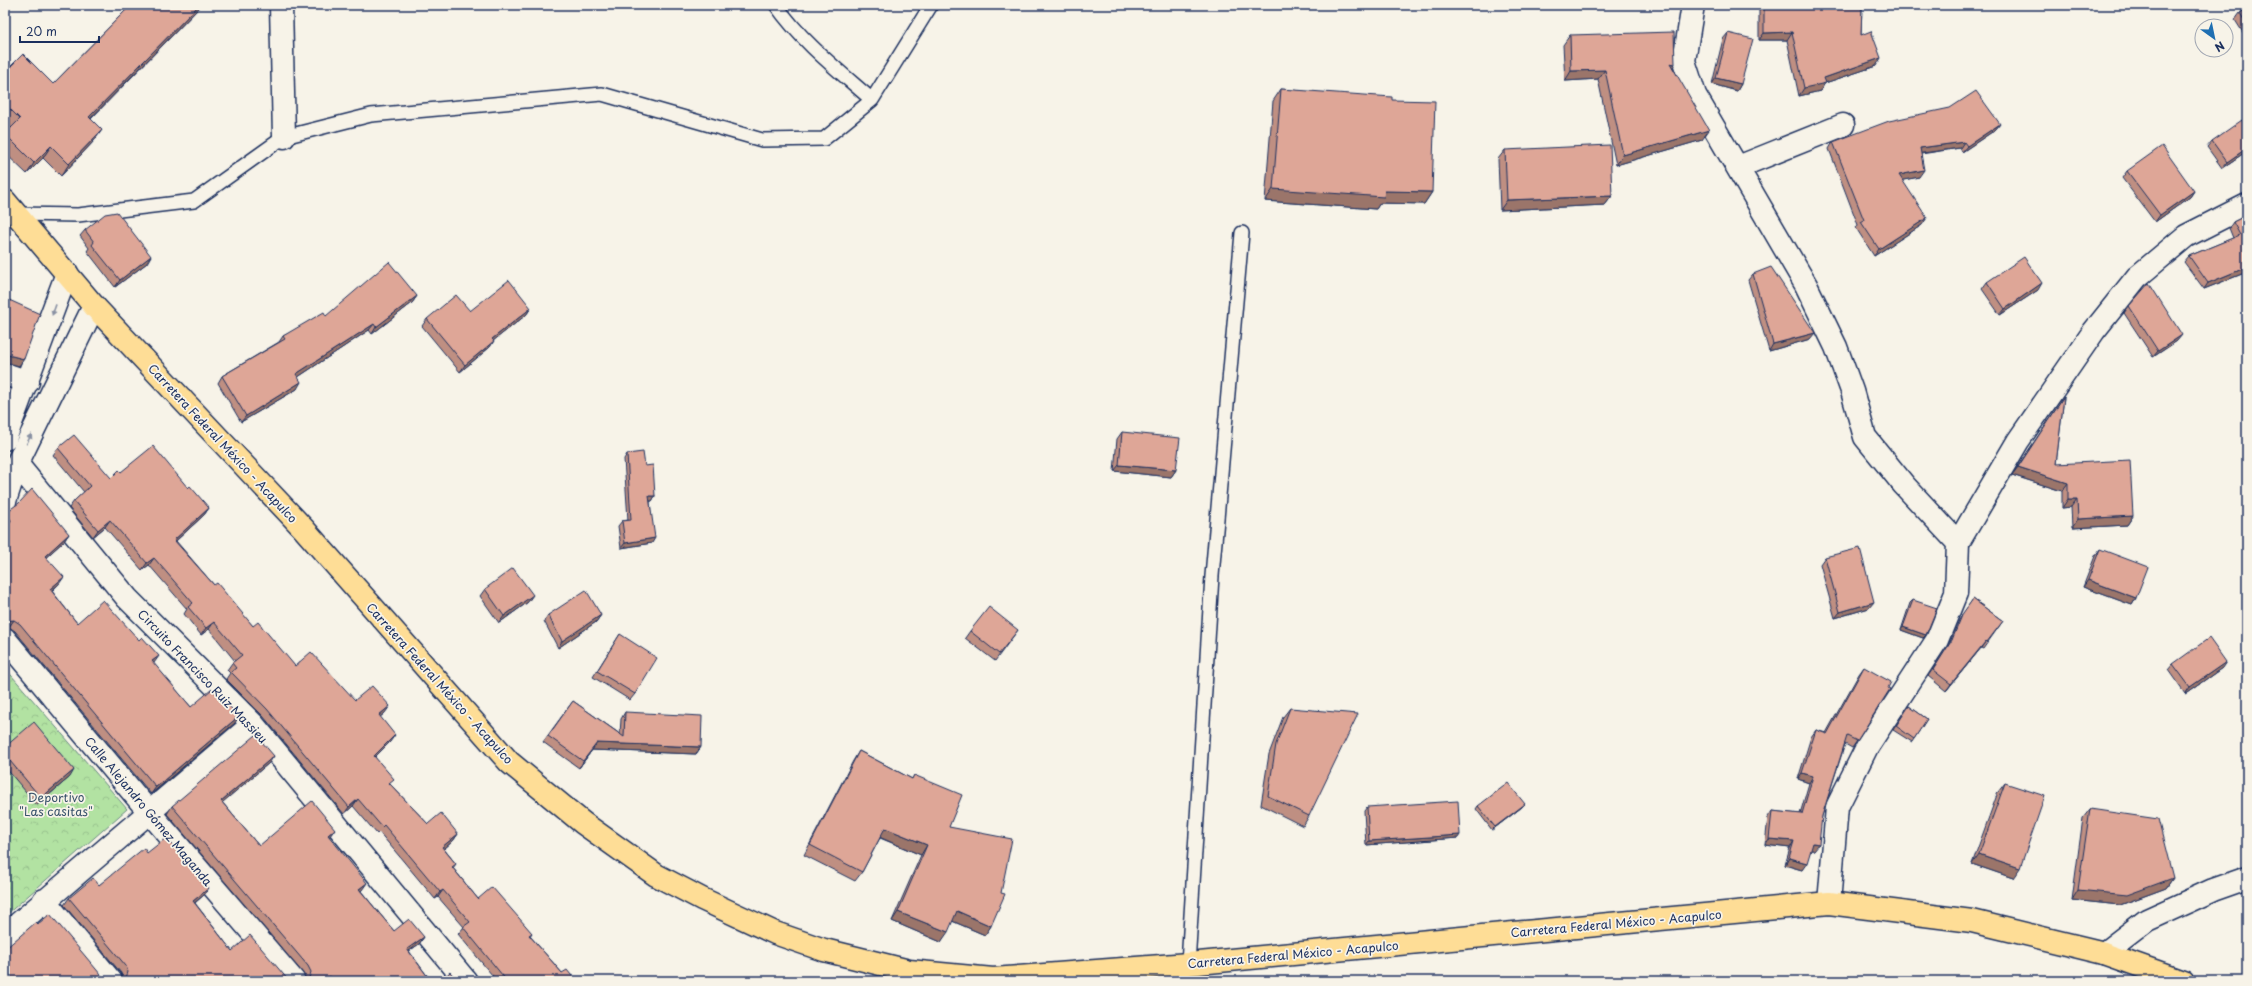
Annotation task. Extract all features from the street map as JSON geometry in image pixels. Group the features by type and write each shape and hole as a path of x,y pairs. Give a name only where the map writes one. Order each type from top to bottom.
{"main road":[{"name":"Carretera Federal México - Acapulco","path":"11,208 94,306 303,528 509,762 583,822 656,875 702,899 775,933 824,950 909,971 993,979 1188,964 1829,903 1972,921 2104,953 2182,981"}],"street":[{"path":"281,5 284,137"},
{"path":"1693,5 1684,61 1695,94 1806,285 1836,347 1852,391 1865,437 1904,485 1958,544"},
{"path":"1738,166 1843,125"},
{"path":"1829,903 1837,807 1867,747 1937,640 1956,593 1958,544 2018,441 2094,331 2137,277 2186,236 2247,205"},
{"path":"5,439 28,382 67,274"},
{"path":"5,501 17,464 94,306"},
{"path":"5,374 28,382"},
{"name":"Circuito Francisco Ruiz Massieu","path":"17,464 127,598 253,724 466,981"},
{"name":"Calle Alejandro Gómez Maganda","path":"5,639 150,813 294,981"},
{"path":"5,935 44,900 150,813 253,724"},
{"path":"2104,953 2146,920 2213,890 2247,878"},
{"path":"44,900 111,981"}],"lane":[{"path":"776,5 791,26 815,50 872,100"},
{"path":"11,208 78,215 194,201 284,137 371,115 602,94 762,140 824,139 872,100 931,5"},
{"path":"1188,964 1212,576 1242,232"}],"green space":[{"name":"Deportivo \"Las casitas\"","path":"5,668 127,809 5,916"}],"building":[{"path":"131,5 199,5 89,117 102,130 69,164 51,146 34,163 5,134 20,119 5,104 5,72 23,54 53,84"},
{"path":"1764,5 1862,5 1861,35 1871,31 1881,58 1824,78 1826,83 1804,88 1792,32 1764,33"},
{"path":"2247,9 2247,25 2240,13"},
{"path":"1674,32 1675,64 1670,63 1709,130 1623,155 1605,70 1571,71 1570,35"},
{"path":"1728,33 1753,39 1741,84 1716,78"},
{"path":"1281,89 1392,97 1392,100 1435,101 1432,192 1385,191 1384,197 1273,189"},
{"path":"1976,91 2000,124 1967,146 1964,142 1920,148 1924,170 1899,175 1927,218 1879,249 1861,222 1864,220 1833,142 1889,121 1950,108"},
{"path":"2242,120 2247,127 2247,148 2227,162 2212,141"},
{"path":"1610,145 1612,196 1507,200 1505,150"},
{"path":"2162,146 2194,191 2160,215 2127,171"},
{"path":"117,212 151,256 120,280 92,245 94,242 85,230 105,214"},
{"path":"2247,215 2247,267 2208,283 2189,256 2240,235 2233,222"},
{"path":"2024,257 2042,283 2005,309 1987,282"},
{"path":"389,262 417,296 376,327 374,324 296,374 301,382 246,416 222,376 285,339 283,336 324,312 326,316"},
{"path":"1771,267 1815,333 1773,344 1753,274"},
{"path":"509,280 531,308 492,339 494,341 465,365 427,319 456,295 470,311"},
{"path":"2149,283 2182,335 2158,351 2129,306"},
{"path":"7,299 40,314 24,359 8,355 5,357 5,304"},
{"path":"2064,397 2056,464 2130,460 2133,516 2078,519 2077,499 2068,499 2068,483 2018,467"},
{"path":"1122,432 1180,438 1176,470 1119,465"},
{"path":"74,435 111,478 119,470 121,472 153,446 188,488 190,486 209,508 174,540 214,585 217,583 253,626 258,622 295,666 311,652 355,700 372,686 390,706 379,715 395,735 374,756 394,779 389,783 428,824 441,813 458,834 442,847 456,864 452,867 478,899 492,887 532,933 529,935 562,973 567,970 576,981 507,981 463,927 470,922 443,890 440,892 384,825 382,827 358,799 349,807 267,709 231,672 236,668 232,663 242,655 214,622 206,628 188,607 193,603 154,558 147,563 110,520 98,530 74,501 90,486 58,448"},
{"path":"643,452 645,466 653,465 655,496 649,496 655,538 625,543 622,521 631,520 627,454"},
{"path":"32,489 69,534 45,556 64,577 50,589 77,623 103,600 139,640 142,637 159,656 152,661 191,707 212,689 239,716 156,787 20,624 14,620 5,621 5,533 11,520 5,513 19,503"},
{"path":"1860,548 1874,602 1840,612 1825,557"},
{"path":"2100,549 2148,567 2136,598 2088,580"},
{"path":"513,568 533,595 504,616 485,589"},
{"path":"586,590 601,615 562,641 548,615"},
{"path":"1973,599 2003,621 1951,684 1933,670 1952,640 1963,613"},
{"path":"1913,600 1937,608 1926,635 1903,627"},
{"path":"989,607 1018,630 999,654 970,631"},
{"path":"620,634 657,658 635,694 597,671"},
{"path":"2209,638 2226,662 2190,687 2173,664"},
{"path":"1864,667 1891,682 1888,688 1890,689 1857,741 1847,736 1822,816 1819,844 1813,843 1807,863 1789,858 1794,841 1769,839 1772,811 1802,814 1813,776 1802,773 1816,730 1827,734"},
{"path":"573,701 624,737 625,712 702,716 701,747 597,743 583,761 548,736"},
{"path":"1909,706 1927,719 1914,739 1896,726"},
{"path":"1290,708 1358,714 1309,816 1268,796 1276,744"},
{"path":"34,722 74,770 41,798 5,755 5,747"},
{"path":"256,735 274,756 221,801 259,846 312,801 335,829 328,835 367,883 359,889 394,931 409,919 424,937 407,949 431,981 334,981 330,976 324,981 308,981 311,972 308,966 172,806"},
{"path":"859,751 912,779 914,775 962,795 949,827 1012,839 1001,893 1005,894 991,926 957,911 948,932 898,912 927,845 885,828 862,872 810,845"},
{"path":"1508,783 1525,804 1495,827 1478,806"},
{"path":"2005,783 2045,796 2020,868 1979,854"},
{"path":"1458,801 1460,835 1369,841 1367,807"},
{"path":"2090,809 2158,819 2173,878 2127,895 2078,890"},
{"path":"166,838 209,888 193,901 232,951 250,935 289,981 125,981 128,972 126,966 69,898 93,878 99,885 144,848 147,853"},
{"path":"50,914 106,981 5,981 5,949 36,922 38,924"},
{"path":"450,972 458,981 440,981"}]}
